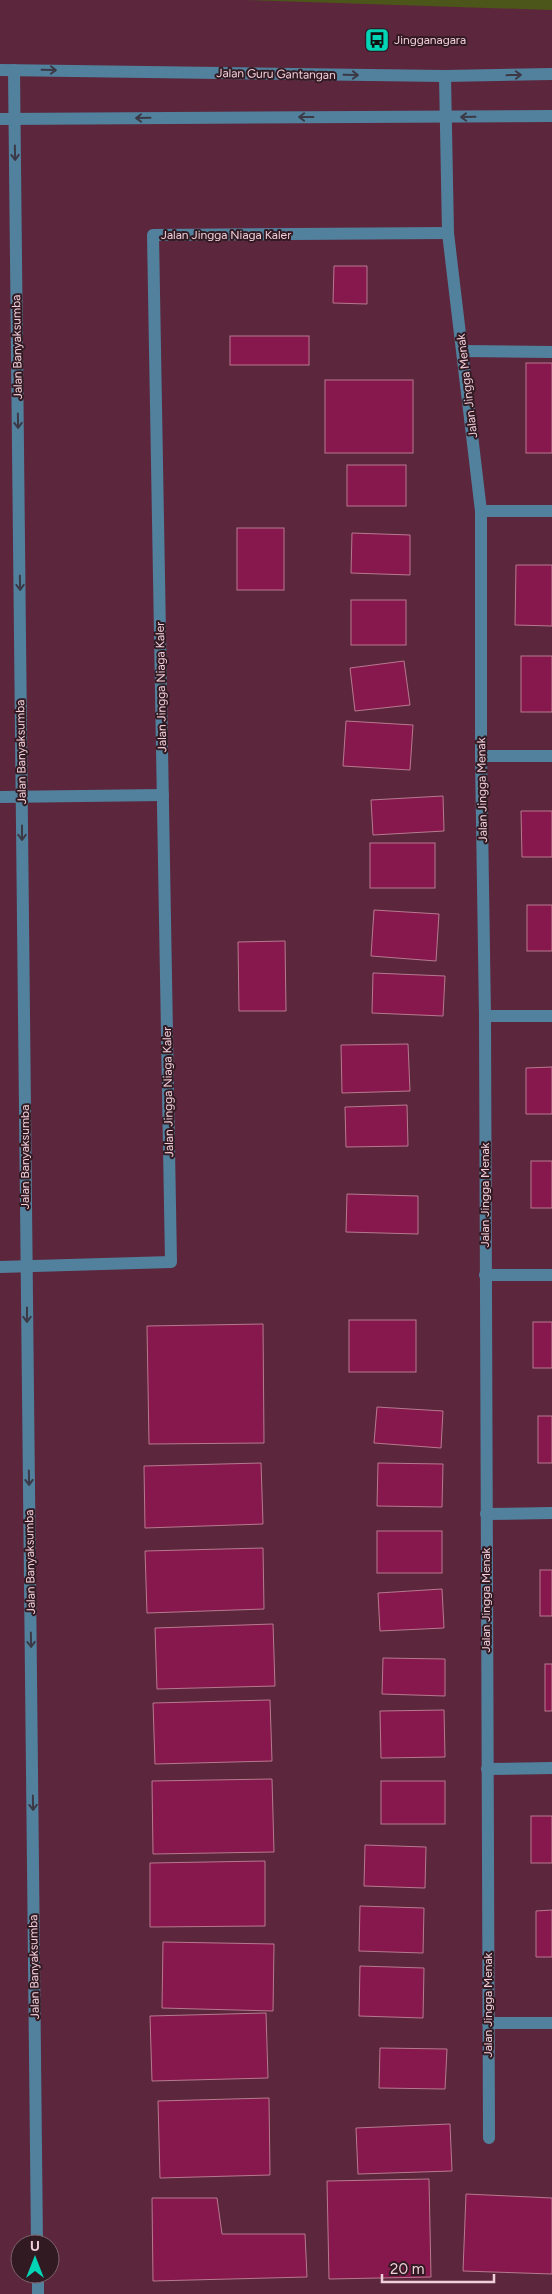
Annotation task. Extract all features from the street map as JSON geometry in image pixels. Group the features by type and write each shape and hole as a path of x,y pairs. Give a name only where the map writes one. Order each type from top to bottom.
{"street":[{"name":"Jalan Guru Gantangan","path":"0,70 445,76 552,74"},
{"name":"Jalan Banyaksumba","path":"14,70 37,2234"},
{"name":"Jalan Jingga Menak","path":"445,76 444,118 448,233 482,512 481,756 485,1016 489,2138"},
{"path":"0,119 552,116"},
{"name":"Jalan Jingga Niaga Kaler","path":"0,1267 171,1262 153,235 448,233"},
{"path":"463,351 552,352"},
{"path":"482,512 552,511"},
{"path":"481,756 552,756"},
{"path":"0,797 163,794"},
{"path":"485,1016 552,1016"},
{"path":"485,1275 552,1275"},
{"path":"486,1514 552,1514"},
{"path":"487,1769 552,1768"},
{"path":"488,2023 552,2023"}],"green space":[{"path":"245,0 552,0 552,10"}],"building":[{"path":"334,266 367,266 367,304 333,303"},
{"path":"230,336 309,336 309,365 230,365"},
{"path":"526,363 552,363 552,453 526,453"},
{"path":"325,380 413,380 413,453 325,453"},
{"path":"347,465 406,465 406,506 347,506"},
{"path":"237,528 284,528 284,590 237,590"},
{"path":"352,533 410,535 410,575 351,573"},
{"path":"516,565 552,565 552,626 515,625"},
{"path":"351,600 406,600 406,645 351,645"},
{"path":"521,656 552,656 552,712 521,712"},
{"path":"404,661 410,705 355,711 350,668"},
{"path":"346,721 413,725 410,770 343,766"},
{"path":"443,796 444,831 373,835 371,800"},
{"path":"521,811 552,811 552,857 522,857"},
{"path":"370,843 435,843 435,888 370,888"},
{"path":"527,905 552,905 552,951 527,951"},
{"path":"374,910 439,914 436,961 371,956"},
{"path":"285,941 286,1011 239,1011 238,942"},
{"path":"373,973 445,976 443,1016 372,1013"},
{"path":"408,1044 410,1091 342,1093 341,1045"},
{"path":"552,1067 552,1114 526,1114 526,1068"},
{"path":"407,1105 408,1146 346,1147 345,1107"},
{"path":"531,1161 552,1161 552,1208 531,1208"},
{"path":"347,1194 418,1196 418,1234 346,1232"},
{"path":"349,1320 416,1320 416,1372 349,1372"},
{"path":"533,1322 552,1322 552,1368 533,1368"},
{"path":"263,1324 264,1443 149,1444 147,1326"},
{"path":"377,1407 443,1411 441,1448 374,1443"},
{"path":"538,1416 552,1416 552,1463 538,1463"},
{"path":"261,1463 263,1524 145,1528 144,1466"},
{"path":"378,1463 443,1464 442,1507 377,1506"},
{"path":"377,1531 442,1531 442,1573 377,1573"},
{"path":"263,1548 264,1609 147,1613 145,1551"},
{"path":"540,1570 552,1570 552,1616 540,1616"},
{"path":"442,1589 444,1628 380,1631 378,1593"},
{"path":"273,1624 275,1686 157,1689 155,1628"},
{"path":"383,1658 445,1659 445,1696 382,1694"},
{"path":"545,1664 552,1664 552,1711 545,1711"},
{"path":"270,1700 272,1761 155,1764 153,1703"},
{"path":"444,1710 445,1757 381,1758 380,1711"},
{"path":"272,1779 274,1852 153,1854 152,1781"},
{"path":"381,1781 445,1781 445,1824 381,1824"},
{"path":"531,1816 552,1816 552,1863 531,1863"},
{"path":"365,1845 426,1847 425,1888 364,1886"},
{"path":"265,1861 265,1926 150,1927 150,1863"},
{"path":"360,1906 424,1908 423,1953 359,1951"},
{"path":"552,1910 552,1957 536,1957 536,1911"},
{"path":"163,1942 274,1944 273,2011 162,2008"},
{"path":"360,1966 424,1968 423,2018 359,2016"},
{"path":"266,2013 268,2078 152,2081 150,2016"},
{"path":"380,2048 447,2049 445,2089 379,2088"},
{"path":"269,2098 270,2175 160,2178 158,2101"},
{"path":"450,2124 452,2171 358,2174 356,2128"},
{"path":"429,2179 431,2277 329,2279 327,2181"},
{"path":"466,2194 552,2198 552,2274 463,2271"},
{"path":"152,2198 217,2198 222,2234 305,2234 307,2277 153,2281"}],"place":[{"name":"Jingganagara","path":"377,40"}]}
